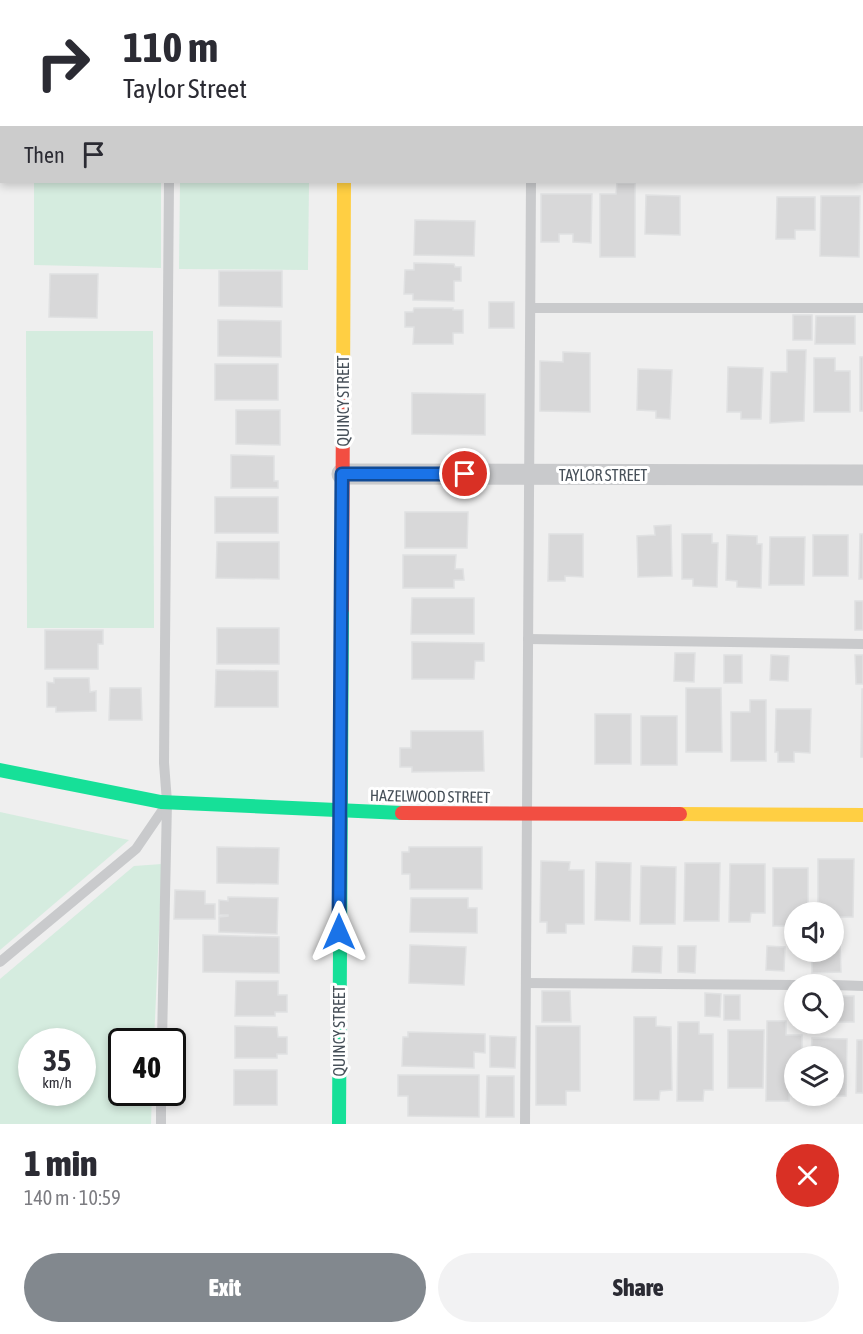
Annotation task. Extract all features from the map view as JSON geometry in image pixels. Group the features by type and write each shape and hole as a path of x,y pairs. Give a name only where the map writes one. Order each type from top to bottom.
{"street":[{"name":"QUINCY STREET","path":"339,1124 344,183"},
{"name":"TAYLOR STREET","path":"342,474 863,475"},
{"name":"HAZELWOOD STREET","path":"0,770 167,802 376,813 863,815"}],"lane":[{"path":"162,1028 167,802 164,763 169,183"},
{"path":"525,1124 531,183"},
{"path":"531,308 863,308"},
{"path":"528,639 863,644"},
{"path":"0,962 136,849 167,802"},
{"path":"526,983 784,985"},
{"path":"844,986 863,986"},
{"path":"161,1106 161,1124"}],"green space":[{"path":"34,183 161,183 161,268 34,265"},
{"path":"180,183 309,183 308,270 179,269"},
{"path":"26,331 153,331 154,628 27,628"},
{"path":"0,812 129,840 0,950"},
{"path":"162,864 155,1028 108,1028 108,1106 152,1106 151,1124 0,1124 0,979 134,866"}],"building":[{"path":"617,183 635,183 635,257 600,257 600,194 616,194"},
{"path":"541,194 592,194 591,243 573,242 573,234 559,234 559,242 541,242"},
{"path":"646,195 680,196 680,235 645,234"},
{"path":"821,196 860,196 859,257 820,256"},
{"path":"777,197 815,197 815,230 795,230 795,239 776,239"},
{"path":"415,220 475,221 474,256 414,255"},
{"path":"414,263 454,264 455,267 461,267 461,281 454,281 454,301 413,300 413,294 404,294 405,270 414,270"},
{"path":"219,271 282,271 282,307 219,306"},
{"path":"50,274 98,274 97,318 49,317"},
{"path":"489,302 514,302 514,328 489,328"},
{"path":"414,308 463,310 463,333 453,333 453,344 413,344 414,327 405,327 405,312 413,312"},
{"path":"793,315 812,315 812,340 793,340"},
{"path":"816,316 855,316 855,344 815,344"},
{"path":"218,320 281,321 281,357 218,356"},
{"path":"787,350 806,350 804,421 770,423 771,372 787,372"},
{"path":"563,352 590,353 590,412 540,411 540,361 563,362"},
{"path":"860,357 863,357 863,411 860,411"},
{"path":"814,358 835,358 835,371 850,371 850,412 814,412"},
{"path":"215,364 278,364 278,400 215,400"},
{"path":"728,367 763,368 761,419 741,419 741,412 727,412"},
{"path":"638,369 672,370 670,419 656,418 656,411 637,410"},
{"path":"412,393 485,394 485,435 412,434"},
{"path":"236,410 280,410 280,445 236,444"},
{"path":"231,455 274,456 274,481 278,481 278,488 231,488"},
{"path":"215,497 278,497 278,533 215,533"},
{"path":"405,512 468,512 467,548 405,548"},
{"path":"671,525 672,576 638,577 637,536 655,535 654,526"},
{"path":"549,534 583,534 583,577 565,576 565,581 548,581"},
{"path":"682,534 712,534 712,543 718,543 717,587 693,586 693,579 682,579"},
{"path":"860,534 863,534 863,579 859,579"},
{"path":"727,535 757,536 757,544 762,544 761,588 737,587 737,581 726,580"},
{"path":"813,535 848,535 848,576 813,576"},
{"path":"770,537 805,537 804,585 769,585"},
{"path":"217,542 279,542 279,579 216,578"},
{"path":"403,555 456,555 455,569 463,569 464,580 454,580 454,588 403,588"},
{"path":"412,598 474,598 474,634 411,634"},
{"path":"855,601 863,601 863,630 855,630"},
{"path":"217,628 279,628 279,664 217,664"},
{"path":"45,630 103,630 103,644 98,644 98,669 45,669"},
{"path":"412,642 484,643 484,661 475,661 474,679 412,679"},
{"path":"675,653 695,653 694,682 674,681"},
{"path":"724,655 742,655 742,683 724,683"},
{"path":"771,655 789,656 788,681 770,680"},
{"path":"855,655 863,655 863,684 856,684"},
{"path":"216,670 278,671 278,707 215,707"},
{"path":"54,678 89,678 90,692 96,691 96,711 56,712 56,707 47,707 47,682 54,683"},
{"path":"110,688 141,688 142,720 109,720"},
{"path":"686,688 721,688 722,752 686,752"},
{"path":"862,689 863,757 861,757"},
{"path":"750,700 766,700 766,761 731,761 731,712 750,712"},
{"path":"776,709 811,709 810,753 794,752 794,762 778,762 778,752 775,752"},
{"path":"595,714 631,714 631,764 595,764"},
{"path":"641,716 677,716 677,765 641,765"},
{"path":"411,731 483,731 484,771 412,772 412,767 400,767 400,748 411,748"},
{"path":"217,847 279,848 278,884 217,883"},
{"path":"409,847 482,847 482,889 410,889 410,874 402,874 402,852 409,852"},
{"path":"818,859 854,859 853,917 844,917 844,902 818,902"},
{"path":"541,861 570,862 569,870 584,870 584,924 566,924 566,933 547,933 547,922 540,922"},
{"path":"596,862 631,863 630,921 595,920"},
{"path":"685,863 720,863 719,921 684,921"},
{"path":"730,864 765,864 765,913 751,913 750,922 729,922"},
{"path":"641,866 676,867 675,924 640,924"},
{"path":"773,868 808,868 808,902 784,902 784,926 773,926"},
{"path":"175,890 205,891 205,904 215,904 215,919 174,919"},
{"path":"228,897 278,898 277,934 219,932 219,917 228,915 219,915 219,900 228,901"},
{"path":"411,898 468,898 468,908 477,908 477,933 410,932"},
{"path":"203,935 279,937 279,973 203,972"},
{"path":"410,945 466,947 464,985 409,983"},
{"path":"633,946 662,947 661,973 632,972"},
{"path":"678,946 696,946 695,973 678,972"},
{"path":"767,946 784,947 784,971 766,970"},
{"path":"812,962 841,962 841,972 812,973"},
{"path":"236,981 278,981 278,995 287,995 287,1012 275,1012 275,1016 235,1016"},
{"path":"542,991 570,991 571,1022 542,1022"},
{"path":"705,993 721,994 720,1017 705,1016"},
{"path":"724,995 740,995 740,1020 724,1020"},
{"path":"844,996 854,996 854,1022 844,1022"},
{"path":"634,1017 656,1017 656,1026 671,1027 672,1090 660,1091 659,1100 634,1100"},
{"path":"767,1021 784,1021 784,1034 802,1035 802,1046 784,1046 784,1101 766,1101"},
{"path":"678,1022 699,1022 699,1034 713,1034 713,1090 704,1090 703,1101 677,1101"},
{"path":"235,1026 277,1027 278,1037 287,1037 287,1054 277,1054 277,1058 235,1058"},
{"path":"536,1026 580,1026 580,1091 566,1091 566,1105 536,1105"},
{"path":"728,1030 764,1030 763,1088 728,1088"},
{"path":"408,1032 485,1034 485,1053 474,1052 474,1068 402,1066 403,1037 408,1037"},
{"path":"490,1036 516,1037 515,1068 490,1067"},
{"path":"812,1038 847,1039 846,1096 844,1096 844,1046 812,1046"},
{"path":"857,1040 863,1040 863,1093 856,1093"},
{"path":"234,1070 277,1070 277,1105 234,1105"},
{"path":"398,1075 479,1075 479,1117 408,1116 408,1096 398,1096"},
{"path":"487,1076 514,1076 514,1117 486,1117"}],"traffic: fast":[{"path":"339,1124 342,609"},
{"path":"0,770 161,802 402,813"}],"traffic: slow":[{"path":"343,391 344,183"},
{"path":"680,814 863,815"}],"traffic: jam":[{"path":"342,609 343,391"},
{"path":"402,813 680,814"}],"route":[{"path":"339,932 342,474 465,474"}]}
